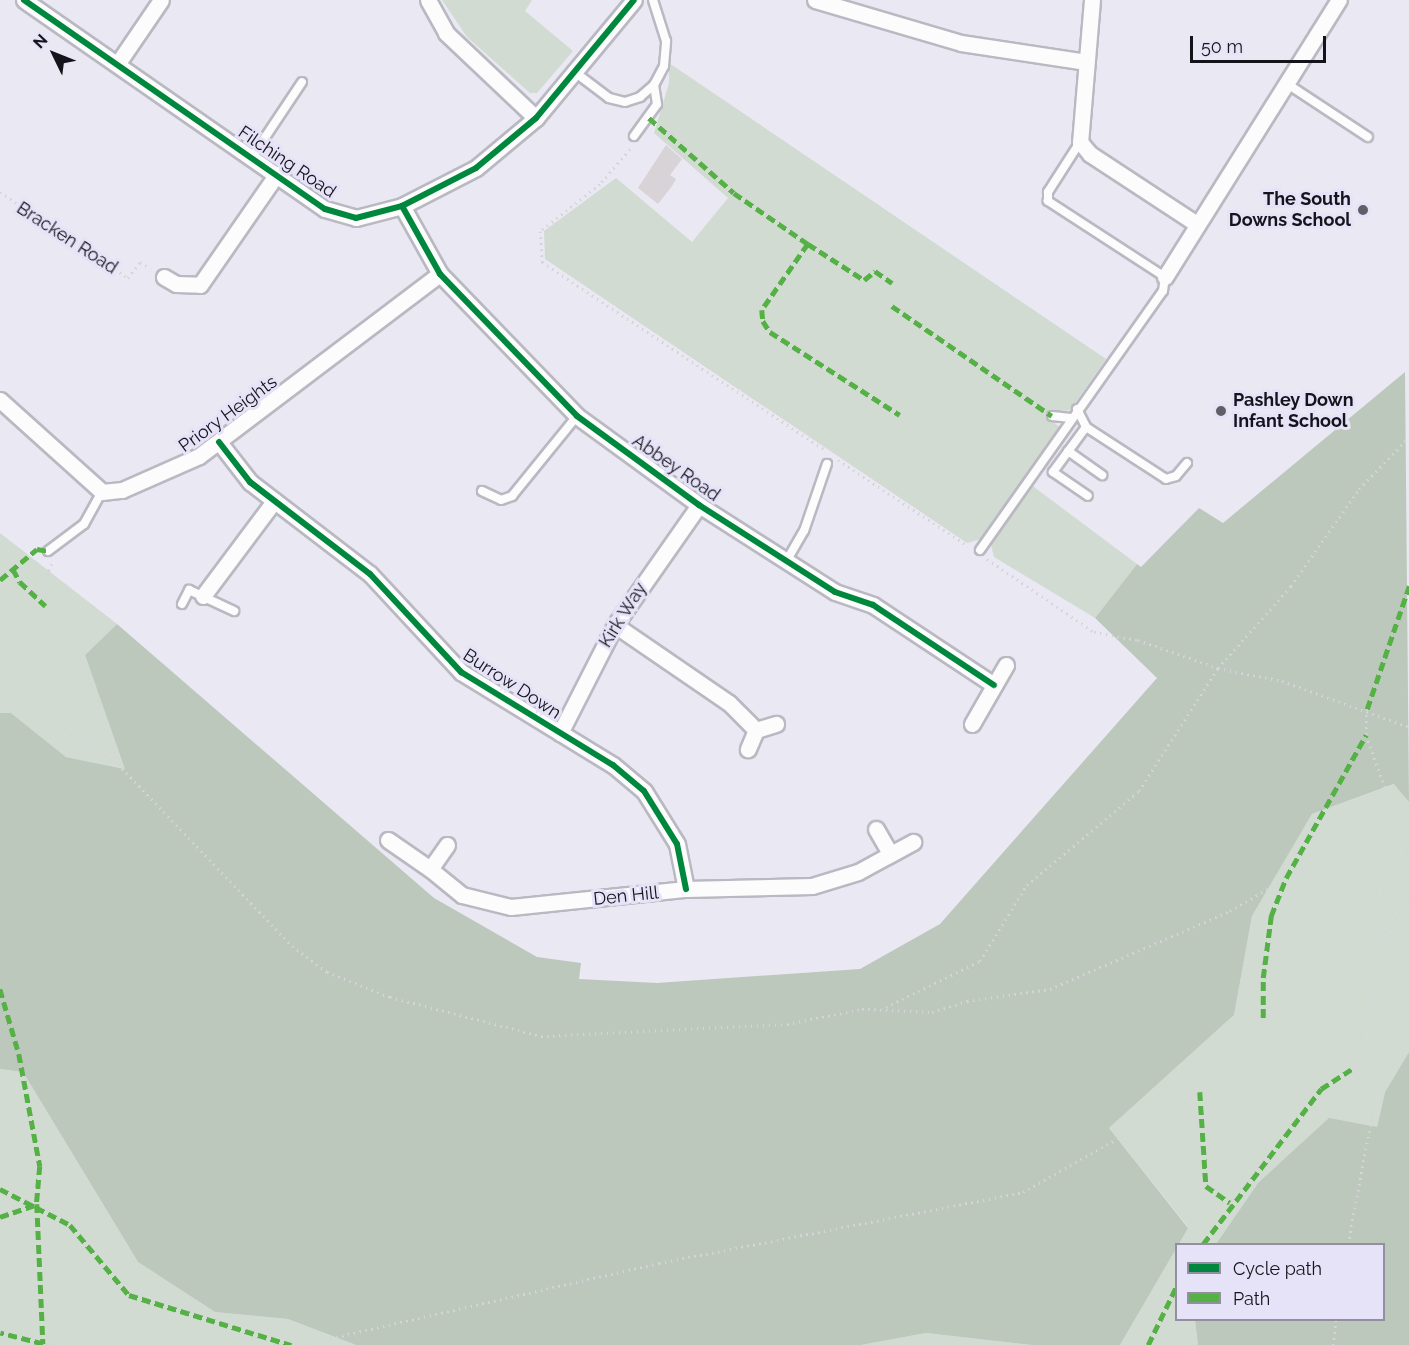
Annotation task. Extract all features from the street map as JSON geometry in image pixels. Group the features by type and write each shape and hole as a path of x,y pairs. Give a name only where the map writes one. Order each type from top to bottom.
{"street":[{"name":"Filching Road","path":"24,0 118,63 325,209 356,218 402,206 476,168 536,118 576,73 634,0"},
{"path":"118,63 161,0"},
{"path":"428,0 446,33 536,118"},
{"path":"815,0 960,43 1087,62"},
{"path":"1092,0 1080,142 1090,154 1195,223"},
{"path":"1165,277 1195,223 1339,0"},
{"path":"164,277 176,284 200,285 277,174"},
{"name":"Abbey Road","path":"402,206 440,274 576,416 699,505 835,592 873,605 994,685"},
{"name":"Priory Heights","path":"102,492 122,490 178,469 219,442 440,274"},
{"path":"0,400 102,492"},
{"name":"Burrow Down","path":"219,442 238,472 370,574 461,672 560,733 644,791 678,844 686,890"},
{"path":"203,596 274,501"},
{"name":"Kirk Way","path":"560,733 615,625 699,505"},
{"path":"615,625 714,691 756,729"},
{"path":"972,724 1006,665"},
{"path":"756,729 776,724"},
{"path":"748,749 756,729"},
{"path":"876,829 890,853"},
{"name":"Den Hill","path":"388,840 462,895 511,907 686,890 812,886 858,872 913,842"},
{"path":"430,869 447,845"}],"lane":[{"path":"576,73 609,98 625,102 640,97 654,85 664,66 666,41 653,0"},
{"path":"252,157 302,82"},
{"path":"1286,83 1368,137"},
{"path":"634,136 657,104 654,85"},
{"path":"980,550 1071,418 1150,313 1165,277 1048,201 1048,192 1080,142"},
{"path":"1077,410 1086,427 1166,479 1176,476 1186,463"},
{"path":"482,491 501,500 512,496 576,416"},
{"path":"1052,416 1071,418"},
{"path":"1086,427 1053,472 1088,496"},
{"path":"1068,451 1102,475"},
{"path":"788,560 804,531 827,464"},
{"path":"48,551 84,524 102,492"},
{"path":"182,604 189,590 234,611"}],"path":[{"path":"634,136 634,144 600,184 540,231 542,262 910,510 963,544 980,550 1094,632 1138,640 1218,668 1282,681 1367,709 1409,727"},
{"path":"884,1008 980,961 1027,885 1139,791 1218,668 1292,586 1359,489 1409,436"},
{"path":"48,551 52,563 47,574 46,606 76,644 118,764"},
{"path":"0,701 55,722 118,764 292,946 327,972 390,997 541,1036 787,1024 884,1008 932,1012 968,1001 1050,989 1230,911 1286,878 1321,867 1408,902"},
{"path":"1367,709 1366,735 1409,855"},
{"path":"301,1345 659,1263 1023,1192 1200,1092 1283,999 1342,964 1393,924 1408,902 1409,895"},
{"path":"1348,1243 1373,1111 1353,1068 1393,924"},
{"path":"1333,1345 1336,1321"},
{"path":"43,1344 52,1345"}],"shaded area":[{"path":"442,0 532,0 525,11 573,51 537,93 530,93 467,37"},
{"path":"669,63 1106,359 1070,410 1054,412 1049,419 1061,428 981,539 967,543 545,259 544,231 616,178 692,242 728,198 654,133 669,83"},
{"path":"1030,484 1137,564 1095,618 994,557 991,545"},
{"path":"0,533 117,624 85,655 126,769 66,757 11,713 0,713"},
{"path":"1395,784 1409,802 1409,1052 1385,1092 1377,1127 1258,1183 1217,1243 1179,1243 1188,1227 1109,1128 1234,1015 1252,916 1312,814"},
{"path":"0,1069 23,1072 138,1262 215,1312 288,1319 356,1345 0,1345"},
{"path":"1175,1250 1175,1321 1195,1321 1198,1345 1120,1345"},
{"path":"926,1333 1032,1345 861,1345"}],"green space":[{"path":"1405,372 1409,802 1394,784 1312,814 1252,916 1234,1015 1109,1128 1188,1228 1179,1243 1175,1243 1175,1250 1120,1345 1032,1345 926,1333 861,1345 356,1345 288,1319 215,1312 138,1262 23,1072 0,1069 0,713 11,713 66,757 125,769 85,655 117,624 434,898 537,957 581,963 579,979 657,983 860,969 940,924 1157,678 1095,618 1137,564 1141,567 1199,508 1223,523"},
{"path":"1409,1052 1409,1345 1198,1345 1195,1321 1385,1321 1385,1243 1217,1243 1258,1183 1329,1118 1377,1127 1385,1092"}],"building":[{"path":"666,145 682,159 670,175 676,179 658,204 638,188"}],"marked path":[{"path":"649,118 734,193 808,244 864,280 875,271 892,283"},
{"path":"808,244 762,310 763,321 770,332 900,415"},
{"path":"892,306 1052,416"},
{"path":"0,580 37,549 48,551"},
{"path":"13,569 20,582 46,606"},
{"path":"1367,709 1409,586"},
{"path":"1263,1018 1263,978 1271,916 1286,878 1366,735"},
{"path":"0,989 19,1054 40,1166 37,1204 43,1344 0,1333"},
{"path":"1204,1243 1321,1089 1353,1068"},
{"path":"1200,1092 1206,1186 1230,1203"},
{"path":"0,1189 70,1225 129,1295 291,1345"},
{"path":"0,1217 37,1204"},
{"path":"1148,1345 1175,1289"}],"cycle path":[{"path":"24,0 325,209 356,218 402,206 476,168 536,118 634,0"},
{"path":"402,206 440,274 577,416 699,505 835,592 873,605 994,685"},
{"path":"219,442 250,482 370,574 461,672 613,765 644,791 677,844 686,889"}],"place":[{"name":"The South Downs School","path":"1363,210"},
{"name":"Pashley Down Infant School","path":"1221,411"}]}
